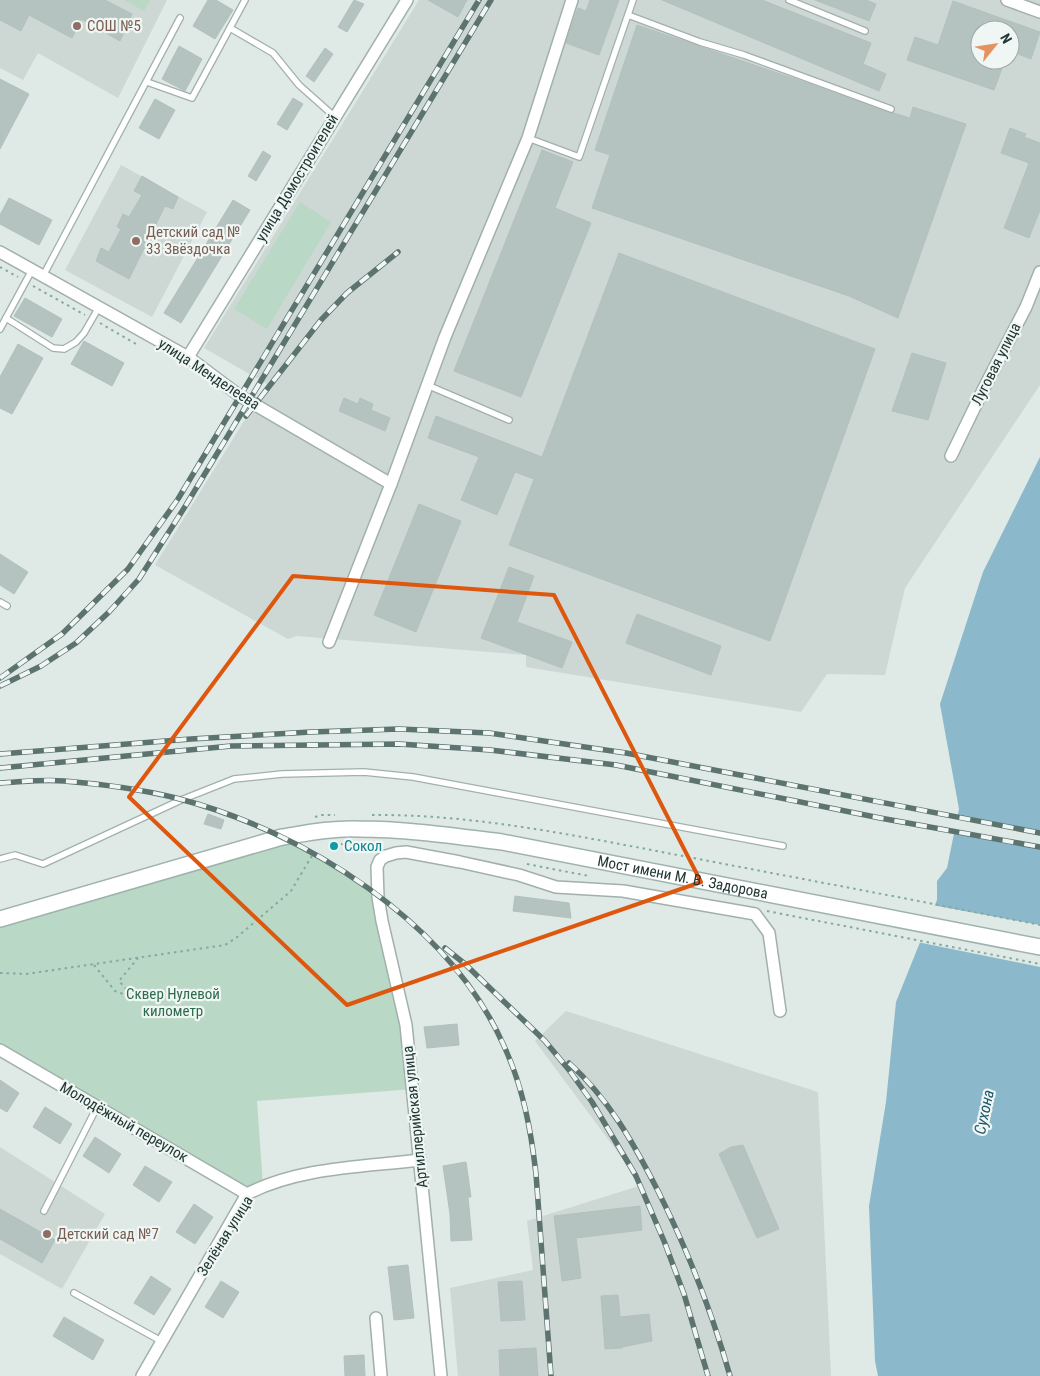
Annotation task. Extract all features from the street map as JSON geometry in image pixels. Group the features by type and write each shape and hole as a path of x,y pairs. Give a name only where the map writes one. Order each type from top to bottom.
{"main road":[{"name":"Мост имени М. В. Задорова","path":"0,919 322,823 502,842 1040,947"}],"street":[{"name":"улица Домостроителей","path":"188,357 406,0"},
{"path":"329,642 391,484 445,337 528,138 572,0"},
{"path":"1007,0 1040,12"},
{"name":"улица Менделеева","path":"0,252 188,357 240,396 391,484"},
{"name":"Луговая улица","path":"950,456 1026,307 1040,272"},
{"name":"Артиллерийская улица","path":"441,1376 406,1025 378,897 378,867 380,860 396,853 415,854 519,875 556,887 623,891 755,914 769,933 780,1011"},
{"name":"Молодёжный переулок","path":"0,1050 248,1194"},
{"name":"Зелёная улица","path":"142,1376 248,1194 263,1186 325,1171 420,1160"},
{"path":"376,1318 381,1376"}],"lane":[{"path":"146,82 192,98 245,0"},
{"path":"528,138 579,157 633,0"},
{"path":"789,0 865,31"},
{"path":"628,15 891,109"},
{"path":"43,276 180,18"},
{"path":"230,28 274,53 299,85 335,117"},
{"path":"0,329 32,270"},
{"path":"6,318 53,348 64,349 76,342 84,333 99,307"},
{"path":"427,385 509,420"},
{"path":"0,602 7,606"},
{"path":"0,858 15,855 43,864 181,800 234,779 282,774 364,772 413,777 783,846"},
{"path":"44,1211 97,1107"},
{"path":"74,1293 163,1342"}],"path":[{"path":"0,267 136,344"},
{"path":"367,815 402,814 558,833 1040,925"},
{"path":"322,823 340,815"},
{"path":"0,973 26,974 225,945 236,938 291,891 313,854"},
{"path":"94,964 115,991 134,998 119,981 138,958"}],"highlighted area":[{"path":"293,576 554,595 701,882 347,1005 129,797"}],"shaded area":[{"name":"СОШ №5","path":"0,0 167,0 118,98 38,53 23,80 0,68"},
{"path":"419,0 1040,0 1040,385 905,588 885,675 827,674 801,712 526,667 526,655 297,636 288,639 155,565 267,384 204,348"},
{"name":"Детский сад № 33 Звёздочка","path":"121,165 207,212 152,317 65,270"},
{"path":"566,1011 818,1092 831,1376 458,1376 450,1288 533,1270 527,1221 642,1185 535,1041"},
{"name":"Детский сад №7","path":"0,1147 105,1214 62,1289 0,1254"}],"green space":[{"path":"124,0 150,0 144,11"},
{"path":"300,202 331,222 267,329 234,309"},
{"name":"Сквер Нулевой километр","path":"282,837 334,866 378,897 413,1089 257,1101 263,1186 247,1194 0,1050 0,919"}],"water":[{"name":"Сухона","path":"1040,457 1040,1376 878,1376 875,1361 869,1206 886,1102 896,1002 937,900 937,881 947,868 959,809 940,704 983,572"}],"pier":[{"path":"955,817 1040,833 1040,847 952,831"},
{"path":"932,905 1040,925 1040,967 917,942"}],"building":[{"path":"0,0 105,0 132,14 120,41 81,19 72,38 29,15 21,31 0,20"},
{"path":"208,0 216,0 233,10 215,39 193,26"},
{"path":"354,0 364,4 347,32 338,27"},
{"path":"428,0 467,0 458,17"},
{"path":"590,0 619,0 599,55 566,43 578,8 586,11"},
{"path":"662,0 762,0 871,43 863,64 886,74 879,91"},
{"path":"815,0 866,0 876,4 869,21"},
{"path":"953,1 1006,20 970,20 970,70 1001,70 994,90 907,60 915,37 938,45"},
{"path":"637,25 889,113 910,118 913,107 966,124 898,318 849,296 592,208 610,155 595,150"},
{"path":"1020,25 1040,32 1031,59 1020,55"},
{"path":"179,46 202,59 185,91 162,79"},
{"path":"325,48 333,54 314,82 306,76"},
{"path":"0,79 29,94 0,149"},
{"path":"293,98 303,104 287,130 277,124"},
{"path":"155,99 175,110 159,139 139,128"},
{"path":"1010,128 1026,134 1024,137 1040,143 1040,210 1029,238 1004,228 1029,163 1001,153"},
{"path":"542,150 573,162 555,208 591,223 521,397 454,371"},
{"path":"263,151 271,156 256,181 248,176"},
{"path":"142,176 178,197 173,209 165,206 129,279 96,261 101,248 109,252 121,229 117,227 123,214 129,217 142,195 134,191"},
{"path":"9,198 52,220 39,245 0,224 0,215"},
{"path":"233,200 250,210 181,323 164,313"},
{"path":"619,253 875,349 770,641 509,545 534,479 515,472 497,515 461,500 479,457 428,438 436,416 542,457"},
{"path":"25,298 62,319 52,337 14,316"},
{"path":"84,341 124,363 112,386 71,364"},
{"path":"18,344 43,358 12,414 0,408 0,377"},
{"path":"912,353 946,363 928,420 892,411"},
{"path":"344,398 358,404 360,398 373,404 371,410 390,418 385,431 339,411"},
{"path":"419,504 461,521 416,632 374,615"},
{"path":"0,554 28,572 14,594 0,585"},
{"path":"509,567 534,576 517,622 572,642 562,668 481,638"},
{"path":"637,614 721,646 711,675 626,643"},
{"path":"208,814 224,820 221,829 204,824"},
{"path":"515,896 569,903 571,918 513,911"},
{"path":"457,1024 459,1045 427,1048 424,1027"},
{"path":"0,1080 19,1093 7,1112 0,1108"},
{"path":"45,1107 72,1124 60,1144 33,1127"},
{"path":"95,1137 121,1154 109,1173 83,1156"},
{"path":"743,1145 779,1229 757,1238 719,1154 731,1147"},
{"path":"466,1162 471,1197 468,1197 472,1240 451,1241 450,1214 443,1166"},
{"path":"145,1166 172,1182 159,1202 133,1185"},
{"path":"194,1204 213,1217 195,1244 176,1232"},
{"path":"640,1206 642,1230 576,1238 581,1278 562,1281 554,1216"},
{"path":"0,1209 55,1240 42,1263 0,1239"},
{"path":"408,1265 414,1318 394,1320 388,1267"},
{"path":"151,1276 171,1289 154,1315 134,1303"},
{"path":"221,1281 239,1292 223,1318 205,1307"},
{"path":"522,1281 525,1320 501,1321 498,1282"},
{"path":"618,1295 620,1317 649,1314 652,1341 622,1348 605,1349 601,1296"},
{"path":"64,1317 104,1340 93,1360 53,1336"},
{"path":"536,1348 538,1376 500,1376 499,1350"},
{"path":"364,1355 365,1376 345,1376 344,1356"}],"railway":[{"path":"0,678 62,634 128,569 178,499 479,0"},
{"path":"0,686 41,666 76,643 109,612 139,579 186,505 491,0"},
{"path":"246,416 321,320 347,293 398,252"},
{"path":"0,754 311,732 399,729 489,733 626,753 1040,833"},
{"path":"0,768 231,746 399,744 490,750 616,765 880,818 1040,847"},
{"path":"0,783 56,780 106,785 176,798 225,813 274,833 322,858 368,888 410,922 448,960 479,1001 504,1046 511,1061 525,1109 532,1141 536,1174 551,1376"},
{"path":"445,948 465,964 545,1041 592,1102 636,1176 664,1241 684,1294 708,1376"},
{"path":"569,1063 608,1107 640,1156 679,1236 698,1282 730,1376"}],"place":[{"name":"СОШ №5","path":"77,26"},
{"name":"Детский сад № 33 Звёздочка","path":"136,241"},
{"name":"Сокол","path":"334,846"},
{"name":"Детский сад №7","path":"47,1234"}]}
